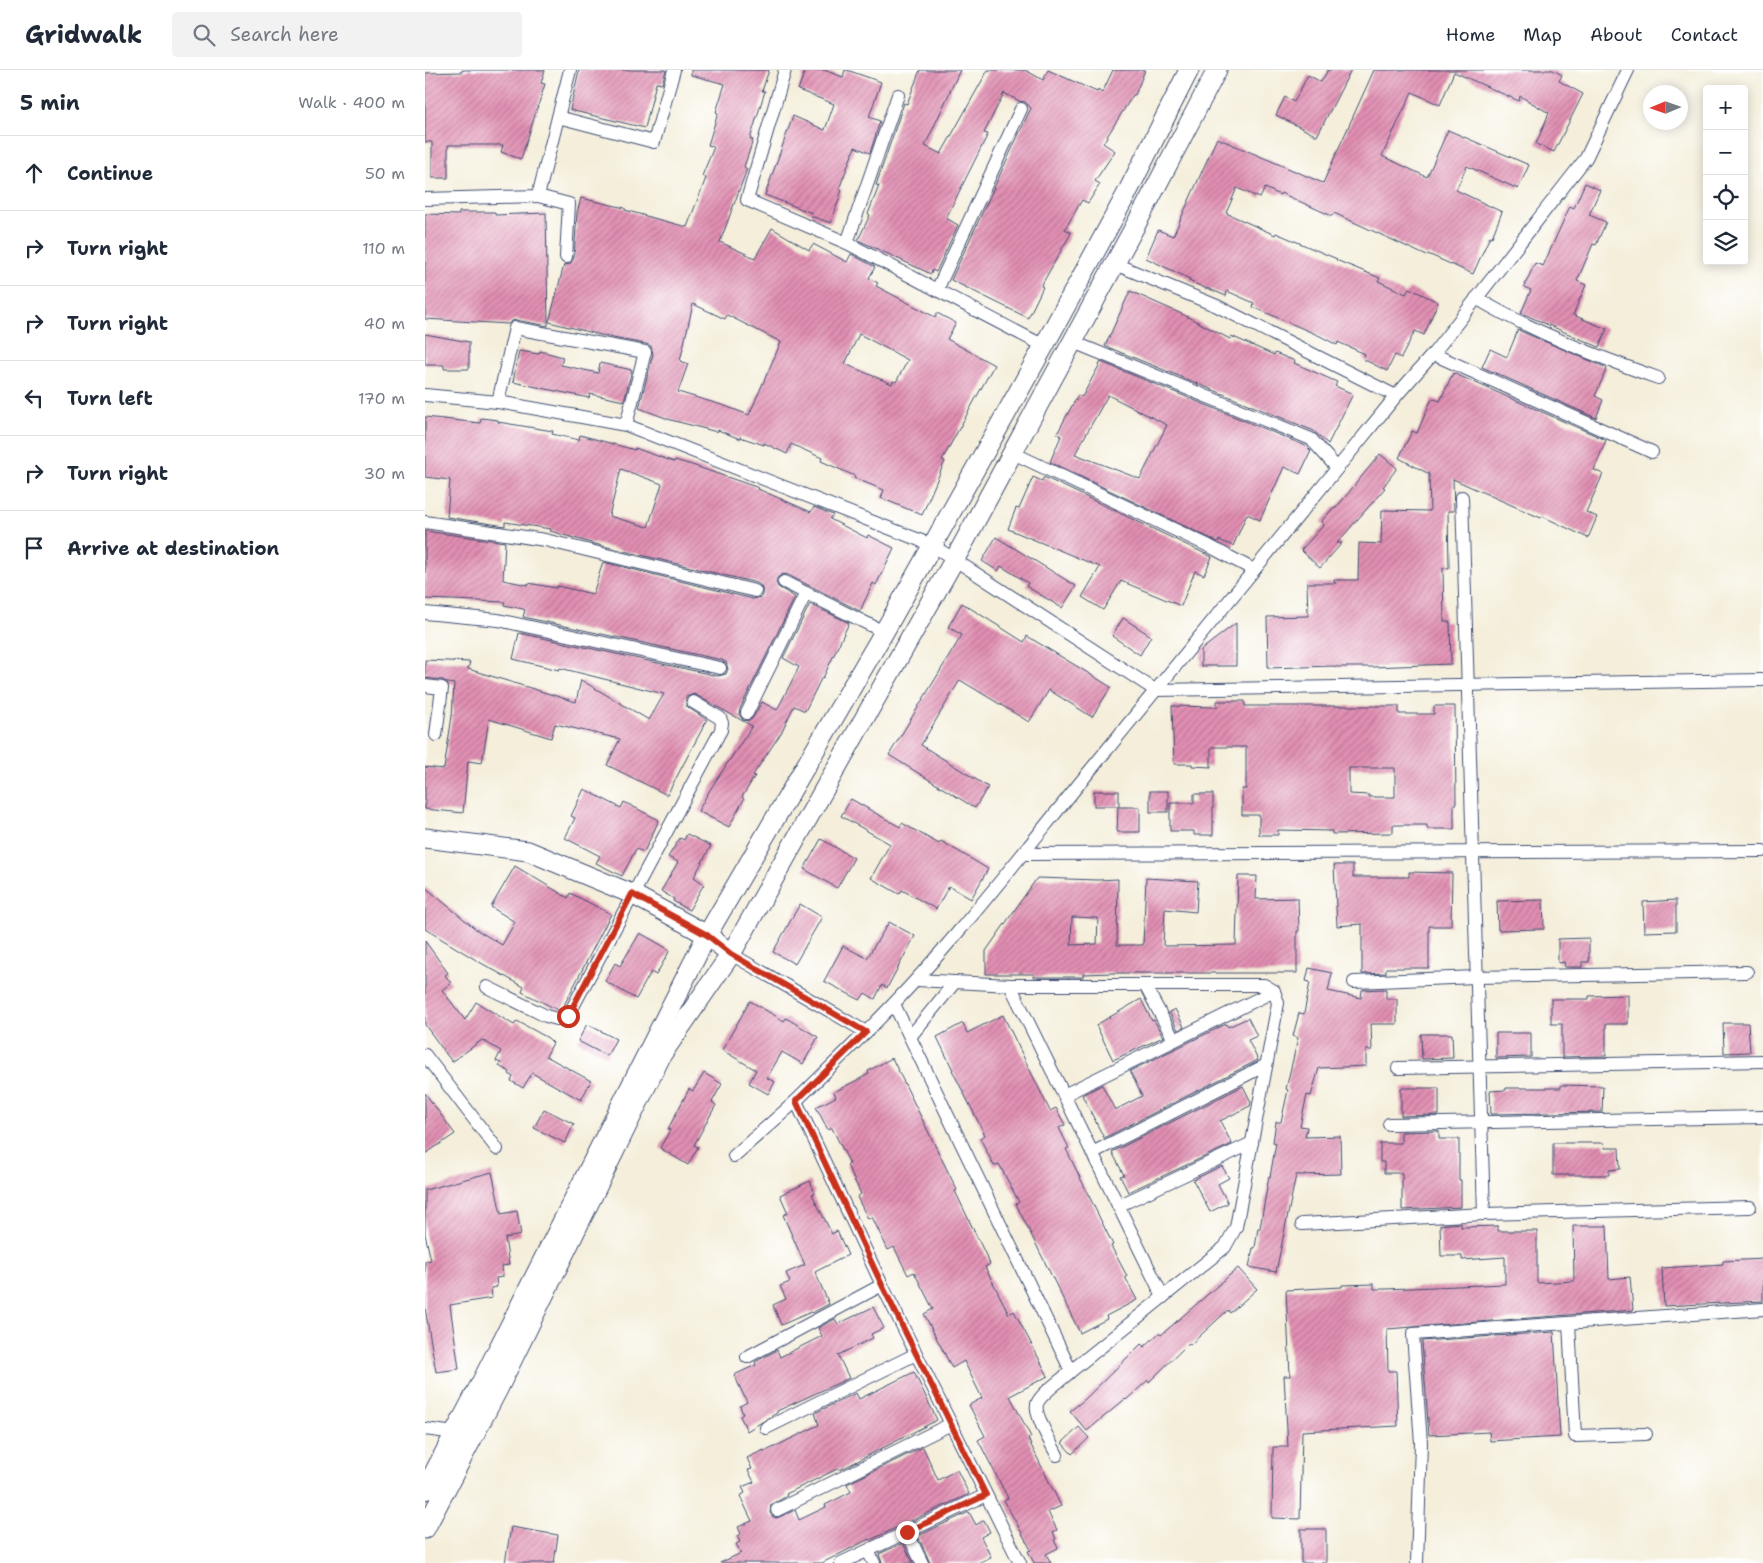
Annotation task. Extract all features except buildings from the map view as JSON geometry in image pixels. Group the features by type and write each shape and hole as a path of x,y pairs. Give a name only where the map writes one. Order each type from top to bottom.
{"street":[{"path":"538,196 570,70"},
{"path":"558,117 654,142 673,70"},
{"path":"785,70 747,200 847,243 1044,346"},
{"path":"425,1490 707,935 883,632 1044,346 1126,195 1189,70"},
{"path":"425,1529 502,1380 662,1054 731,954 955,560 1115,264 1217,70"},
{"path":"734,1156 796,1101 917,980 1023,854 1396,396 1433,354 1586,158 1628,70"},
{"path":"847,243 898,95"},
{"path":"937,290 1021,109"},
{"path":"425,198 538,196 569,204 566,258"},
{"path":"1115,264 1217,306 1396,396"},
{"path":"1475,298 1510,319 1609,361 1658,378"},
{"path":"498,402 515,328 645,352 626,425"},
{"path":"1073,342 1311,439 1337,468"},
{"path":"1433,354 1652,452"},
{"path":"425,395 498,402 626,425 932,546 1155,690 1763,680"},
{"path":"1013,453 1209,546 1254,570"},
{"path":"1462,497 1484,1214"},
{"path":"425,522 545,540 755,591"},
{"path":"784,582 883,632"},
{"path":"747,713 806,593"},
{"path":"425,613 498,620 720,668"},
{"path":"425,686 442,688 436,735"},
{"path":"487,986 546,1016 557,1019 568,1016 721,730 722,723 720,718 693,702"},
{"path":"425,838 528,851 632,894 707,935 731,954 866,1032"},
{"path":"1023,854 1763,851"},
{"path":"1354,982 1476,977 1747,972"},
{"path":"917,980 1010,985 1264,985 1274,991 1278,1003 1236,1227 1225,1247 1042,1396 1037,1404 1037,1413 1057,1455"},
{"path":"910,1037 955,982"},
{"path":"1010,985 1163,1297"},
{"path":"1145,985 1174,1040"},
{"path":"1064,1094 1274,991"},
{"path":"894,1004 1071,1371"},
{"path":"425,1055 497,1149"},
{"path":"1398,1068 1763,1062"},
{"path":"1092,1153 1266,1065"},
{"path":"796,1101 882,1285 1020,1563"},
{"path":"1389,1124 1763,1117"},
{"path":"1118,1206 1252,1142"},
{"path":"1302,1224 1484,1214 1749,1207"},
{"path":"747,1358 882,1285"},
{"path":"1417,1563 1421,1443 1413,1334 1763,1309"},
{"path":"1569,1323 1575,1436 1646,1434"},
{"path":"766,1428 916,1354"},
{"path":"777,1510 951,1424"},
{"path":"425,1429 455,1433"},
{"path":"841,1563 986,1495"},
{"path":"907,1532 922,1563"},
{"path":"868,1550 873,1563"}],"route":[{"path":"568,1016 632,894 707,935 731,954 866,1032 796,1101 882,1285 986,1495 907,1532"}]}
